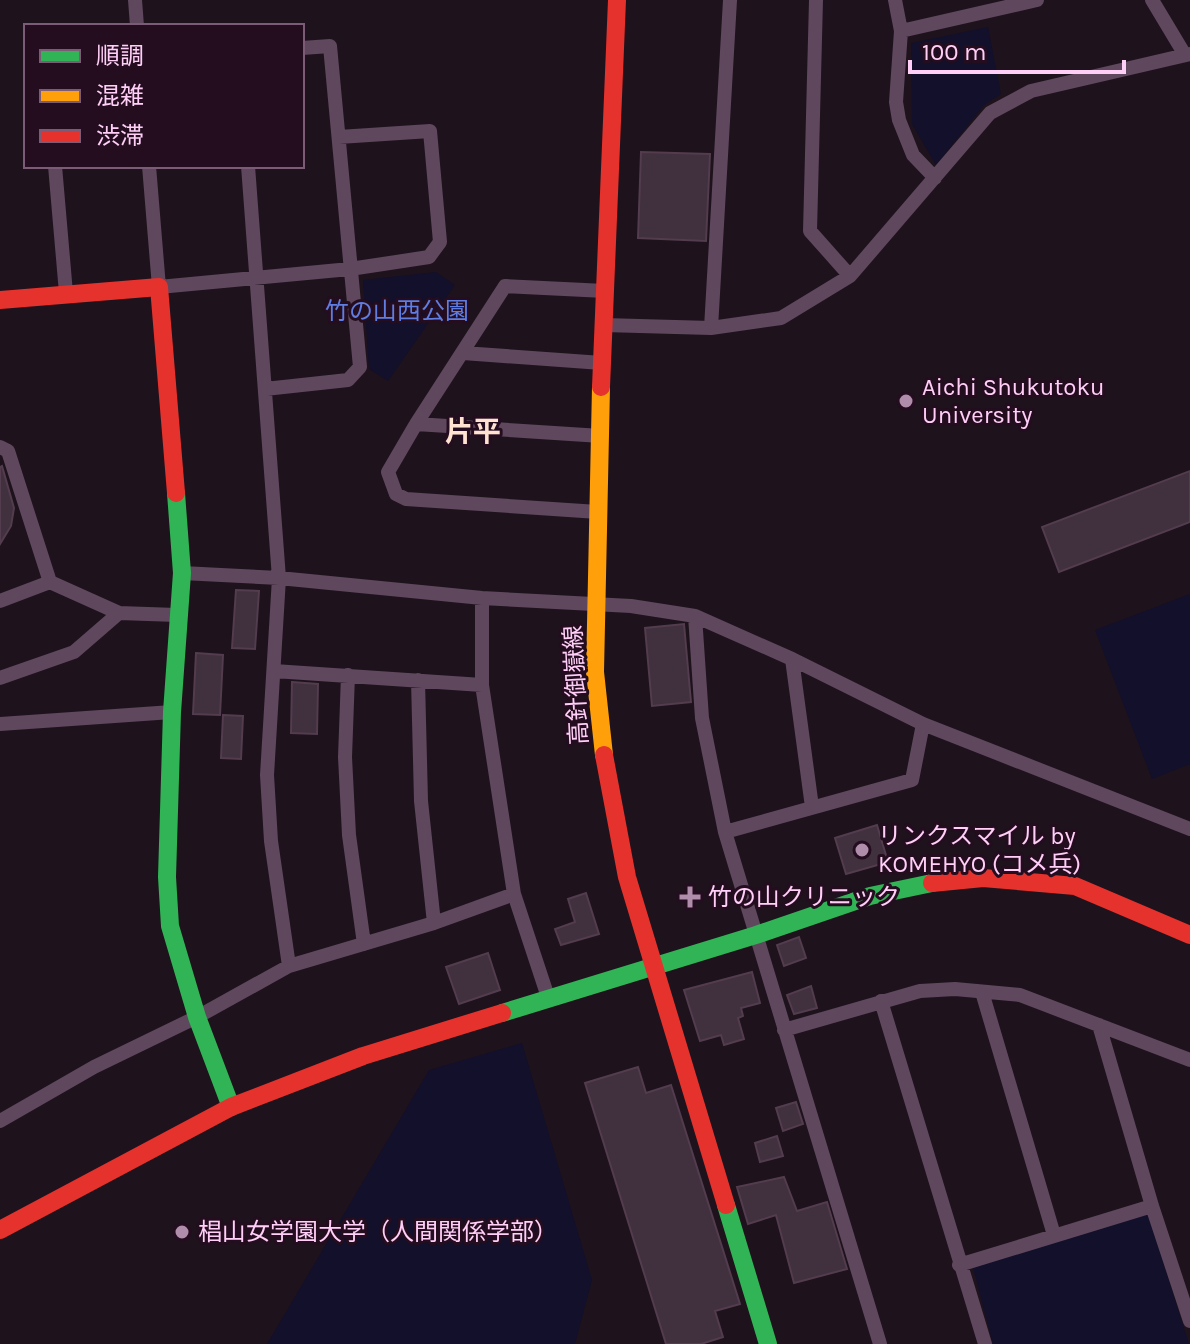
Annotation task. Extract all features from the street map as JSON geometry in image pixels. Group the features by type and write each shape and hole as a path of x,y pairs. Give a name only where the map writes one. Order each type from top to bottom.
{"street":[{"path":"135,0 137,24"},
{"name":"高針御嶽線","path":"617,0 595,604 597,707 627,877 768,1344"},
{"path":"711,328 730,0"},
{"path":"816,0 810,231 850,276"},
{"path":"895,0 901,31 896,102 899,120 913,155 935,178"},
{"path":"901,31 1037,0"},
{"path":"604,325 711,328 781,318 850,276 990,113 1031,91 1188,54 1152,0"},
{"path":"265,389 348,380 360,367 330,46 304,48"},
{"path":"0,300 350,269 429,257 440,242 430,131 339,137"},
{"path":"55,168 66,293"},
{"path":"149,168 182,573 172,712 167,877 170,926 197,1017 231,1107"},
{"path":"248,168 279,578 267,775 271,841 289,966"},
{"path":"598,512 406,499 396,494 388,472 505,286 605,291"},
{"path":"463,353 602,363"},
{"path":"416,424 601,436"},
{"path":"0,447 8,451 50,582"},
{"path":"182,573 279,578 482,598 631,606 695,616 792,659 923,724 1190,829"},
{"path":"0,601 50,582 119,613 177,615"},
{"path":"482,598 482,685 514,894 548,997"},
{"path":"0,678 74,652 119,613"},
{"path":"695,616 702,718 725,832 880,1344"},
{"path":"792,659 812,807"},
{"path":"274,671 482,685"},
{"path":"348,675 345,757 349,835 364,944"},
{"path":"418,680 421,801 434,923"},
{"path":"0,724 172,712"},
{"path":"725,832 912,780 923,724"},
{"path":"1,1228 231,1107 363,1056 912,885 983,878 1075,886 1190,935"},
{"path":"0,1121 94,1067 197,1017 289,966 434,923 514,894"},
{"path":"784,1030 920,991 955,989 1020,995 1190,1060"},
{"path":"982,992 1054,1235"},
{"path":"881,1001 985,1344"},
{"path":"1099,1025 1152,1206 1190,1321"},
{"path":"959,1265 1152,1206"}],"green space":[{"path":"988,27 1001,94 984,105 936,165 912,124 911,43"},
{"name":"竹の山西公園","path":"436,272 455,285 388,381 369,369 363,280"},
{"path":"1190,594 1190,764 1152,779 1095,630"},
{"path":"522,1043 592,1280 575,1344 267,1344 429,1070"},
{"path":"1148,1214 1189,1344 993,1344 973,1267"}],"building":[{"path":"641,152 710,154 706,241 638,238"},
{"path":"0,467 14,508 11,526 0,544"},
{"path":"1190,471 1190,522 1059,572 1042,527"},
{"path":"236,590 259,591 255,649 232,648"},
{"path":"684,624 691,702 652,706 645,628"},
{"path":"196,653 223,655 220,715 193,714"},
{"path":"292,682 318,684 317,734 291,733"},
{"path":"223,715 243,716 241,759 221,758"},
{"name":"リンクスマイル by KOMEHYO (コメ兵)","path":"877,825 888,862 846,874 835,838"},
{"path":"586,893 599,934 561,945 555,929 575,922 568,899"},
{"path":"799,937 806,958 784,966 777,945"},
{"path":"488,953 500,990 459,1004 446,967"},
{"path":"752,972 760,1003 741,1008 743,1016 738,1018 744,1039 724,1045 721,1035 700,1041 684,990"},
{"path":"811,986 817,1008 794,1014 787,995"},
{"path":"638,1067 646,1093 671,1085 740,1304 715,1311 723,1337 701,1344 666,1344 585,1083"},
{"path":"796,1102 803,1124 783,1131 776,1108"},
{"path":"777,1136 783,1156 760,1162 755,1143"},
{"path":"784,1177 797,1211 827,1202 847,1269 794,1283 776,1215 748,1224 737,1187"}],"traffic: fast":[{"path":"176,493 182,573 172,712 167,877 170,926 197,1017 231,1107"},
{"path":"502,1013 756,935 870,896 932,883"},
{"path":"726,1205 768,1344"}],"traffic: slow":[{"path":"601,387 595,672 604,755"}],"traffic: jam":[{"path":"601,387 617,0"},
{"path":"0,300 159,287 176,493"},
{"path":"604,755 627,877 726,1205"},
{"path":"932,883 983,878 1075,886 1190,935"},
{"path":"0,1230 231,1107 363,1056 502,1013"}],"place":[{"name":"Aichi Shukutoku University","path":"906,401"},
{"name":"リンクスマイル by KOMEHYO (コメ兵)","path":"862,850"},
{"name":"竹の山クリニック","path":"690,897"},
{"name":"椙山女学園大学（人間関係学部）","path":"182,1232"}],"district":[{"name":"片平","path":"473,431"}]}
